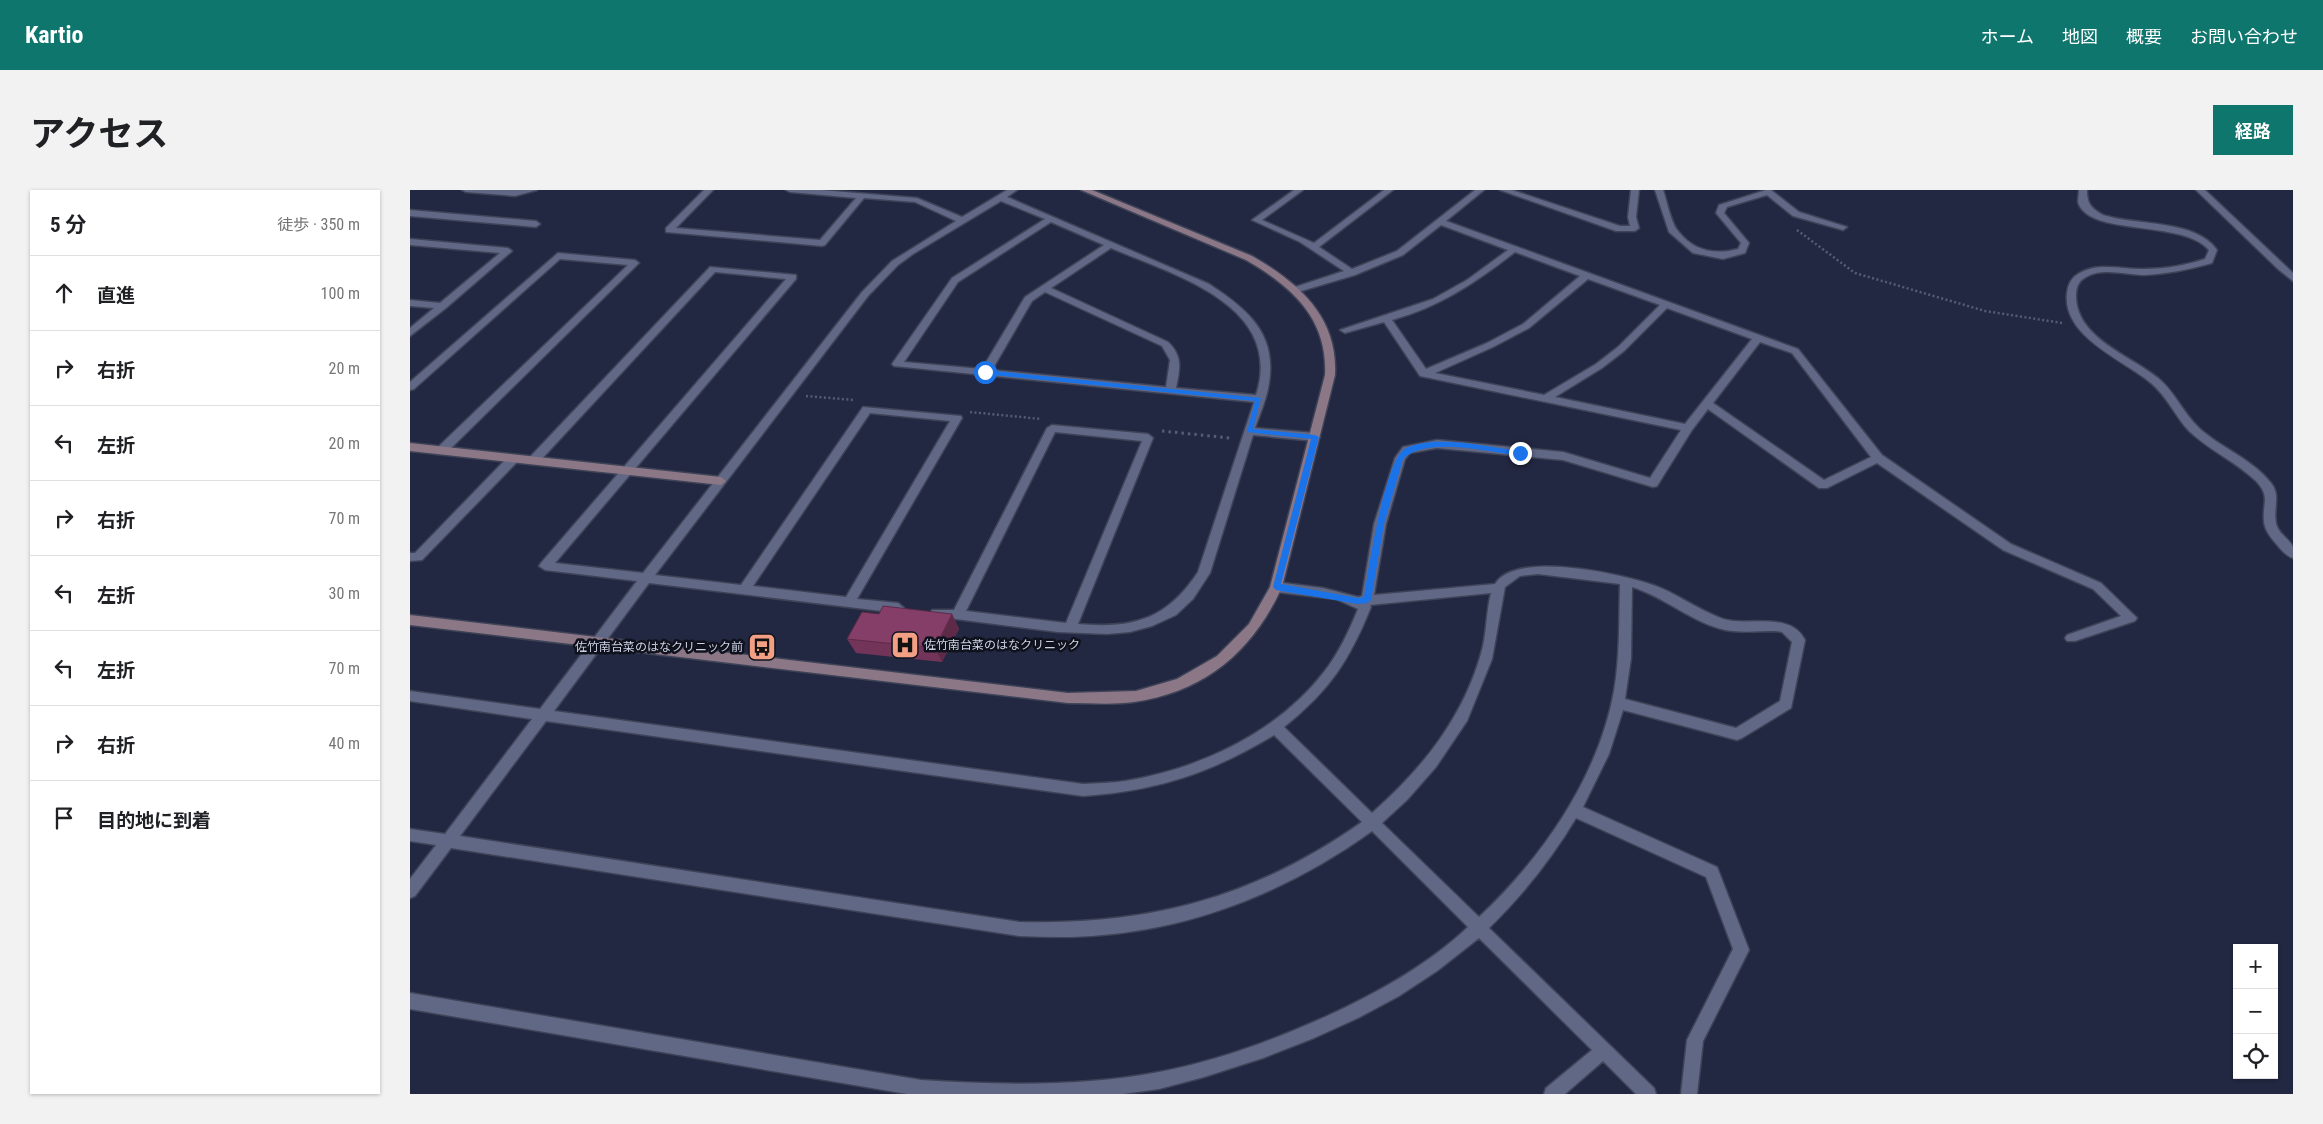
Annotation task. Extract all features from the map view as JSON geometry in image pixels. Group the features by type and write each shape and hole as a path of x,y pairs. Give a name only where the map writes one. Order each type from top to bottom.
{"street":[{"path":"466,190 515,194 533,190"},
{"path":"709,190 669,230 822,243 862,196"},
{"path":"790,190 917,200 961,220"},
{"path":"410,891 598,641 865,294 881,277 921,244 1013,190"},
{"path":"410,620 1068,698 1135,696 1168,688 1200,674 1244,641 1258,624 1268,607 1276,587 1315,437 1330,375 1331,356 1320,324 1310,305 1273,272 1249,258 1085,190"},
{"path":"1299,190 1256,220 1303,240 1352,273"},
{"path":"1314,247 1389,190"},
{"path":"1295,290 1352,273 1400,253 1480,190"},
{"path":"1504,190 1619,229 1636,228 1632,217 1635,190"},
{"path":"1659,190 1673,232 1696,251 1723,256 1742,251 1745,243 1720,213 1723,205 1768,192 1796,214 1843,227"},
{"path":"2083,190 2081,201 2083,206 2099,216 2125,225 2183,232 2210,244 2213,250 2209,261 2202,263 2149,272 2096,270 2079,277 2072,288 2075,313 2104,347 2155,381 2198,432 2264,482 2271,492 2271,526 2293,554"},
{"path":"2200,190 2223,208 2269,257 2293,278"},
{"path":"928,612 1112,631 1142,624 1170,611 1192,592 1204,573 1264,385 1264,349 1248,318 1228,300 1206,286 1000,197"},
{"path":"410,213 536,224"},
{"path":"1051,219 955,280 897,364 1259,399"},
{"path":"1440,222 1795,351 1878,458 2006,547 2097,586 2132,618 2072,638"},
{"path":"410,242 508,252 410,334"},
{"path":"985,372 1028,299 1110,244"},
{"path":"1345,330 1415,309 1464,286 1514,249"},
{"path":"410,387 558,256 635,263 441,451"},
{"path":"533,461 713,270 793,277 545,566 909,609"},
{"path":"1424,374 1490,345 1526,326 1587,276"},
{"path":"1043,288 1165,344 1176,355 1177,362 1170,391"},
{"path":"410,303 443,306"},
{"path":"1545,398 1600,366 1621,349 1666,304"},
{"path":"1386,319 1424,374 1688,428"},
{"path":"410,696 542,716 1083,790 1124,787 1164,778 1203,766 1238,749 1275,727 1330,675 1349,647 1365,607 1363,600 1380,524 1400,458 1408,450 1437,444 1563,456 1653,483 1688,428 1758,338"},
{"path":"1707,403 1823,485 1878,458"},
{"path":"744,590 866,409 957,418 849,602"},
{"path":"958,615 1052,428 1148,438 1070,628"},
{"path":"1249,431 1315,437"},
{"path":"410,447 721,481"},
{"path":"410,557 418,557 512,459"},
{"path":"410,835 1019,929 1076,930 1131,925 1237,898 1280,880 1322,857 1373,823 1409,791 1438,755 1462,719 1481,675 1493,630 1498,588 1503,581 1522,569 1605,576 1626,580 1677,601 1716,622 1727,625 1786,628 1799,640 1786,704 1737,734 1618,703"},
{"path":"410,1001 921,1088 1027,1094 1146,1083 1191,1073 1315,1031 1368,1005 1417,977 1480,928 1518,889 1546,854 1574,810 1599,764 1618,703 1625,653 1626,580"},
{"path":"1276,587 1363,600 1498,588"},
{"path":"1275,727 1648,1094"},
{"path":"1574,810 1712,872 1741,950 1695,1040 1689,1094"},
{"path":"1552,1094 1604,1050"}],"path":[{"path":"1791,226 1855,273 1985,311 2085,327"},
{"path":"806,396 855,400"},
{"path":"963,411 1042,419"},
{"path":"1160,431 1238,439"}],"building":[{"path":"883,606 952,614 935,648 847,639 862,612 879,614"}],"place":[{"name":"佐竹南台菜のはなクリニック","path":"905,645"},
{"name":"佐竹南台菜のはなクリニック前","path":"762,647"}],"route":[{"path":"985,372 1259,399 1249,431 1315,437 1276,587 1358,601 1367,600 1380,524 1394,473 1400,458 1408,450 1437,444 1520,453"}]}
